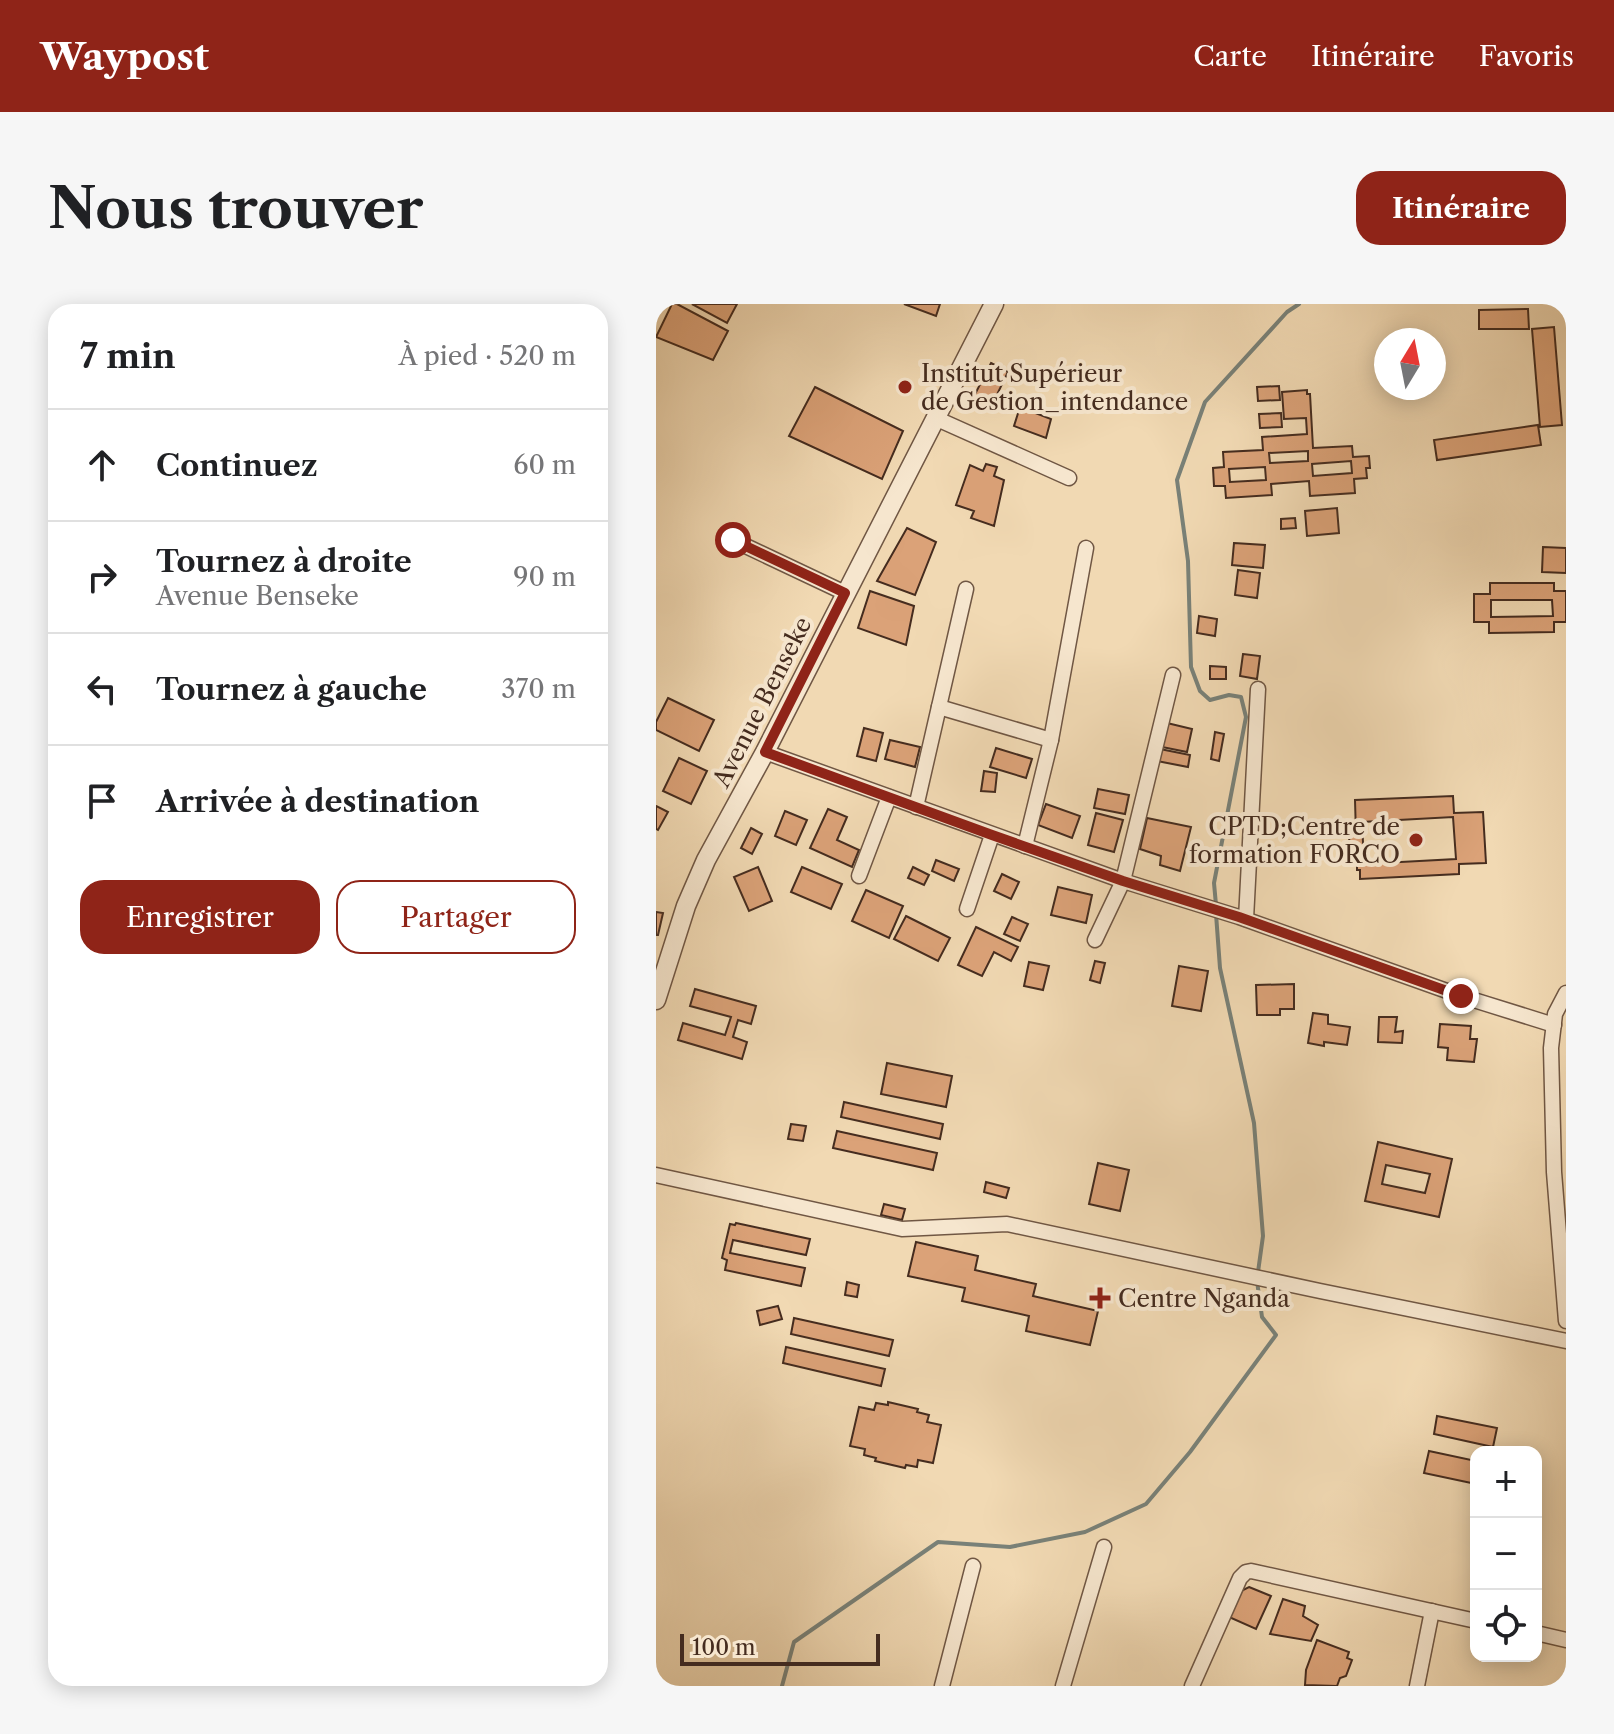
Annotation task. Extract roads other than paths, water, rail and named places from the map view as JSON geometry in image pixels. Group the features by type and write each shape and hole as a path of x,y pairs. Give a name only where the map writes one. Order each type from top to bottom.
{"street":[{"name":"Avenue Benseke","path":"656,1000 678,928 706,860 765,752 994,304"},
{"path":"935,418 1069,478"},
{"path":"733,540 845,593"},
{"path":"1025,846 1051,740 1086,548"},
{"path":"916,807 966,589"},
{"path":"1095,940 1123,881 1173,675"},
{"path":"1243,918 1258,689"},
{"path":"939,707 1051,740"},
{"path":"765,752 1123,881 1243,918 1461,996 1554,1025"},
{"path":"859,876 889,797"},
{"path":"967,909 992,835"},
{"path":"1566,993 1555,1014 1551,1048 1566,1321"},
{"path":"656,1175 884,1226 915,1229 1007,1224 1566,1341"},
{"path":"1063,1686 1104,1547"},
{"path":"942,1686 973,1566"},
{"path":"1192,1686 1240,1578 1246,1572 1470,1620"},
{"path":"1417,1686 1432,1611"},
{"path":"1542,1634 1566,1640"}],"waterway":[{"path":"1216,905 1214,883 1246,717 1241,697 1229,695 1210,700 1200,691 1191,667 1188,561 1177,480 1205,402 1287,312 1299,304"},
{"path":"1216,914 1220,968 1254,1123 1263,1236 1258,1272"},
{"path":"782,1686 794,1642 938,1542 1010,1547 1085,1532 1146,1504 1190,1452 1276,1335 1262,1317 1257,1281"}],"place":[{"name":"Institut Supérieur de Gestion_intendance","path":"905,387"},
{"name":"CPTD;Centre de formation FORCO","path":"1416,840"},
{"name":"Centre Nganda","path":"1100,1298"}]}
